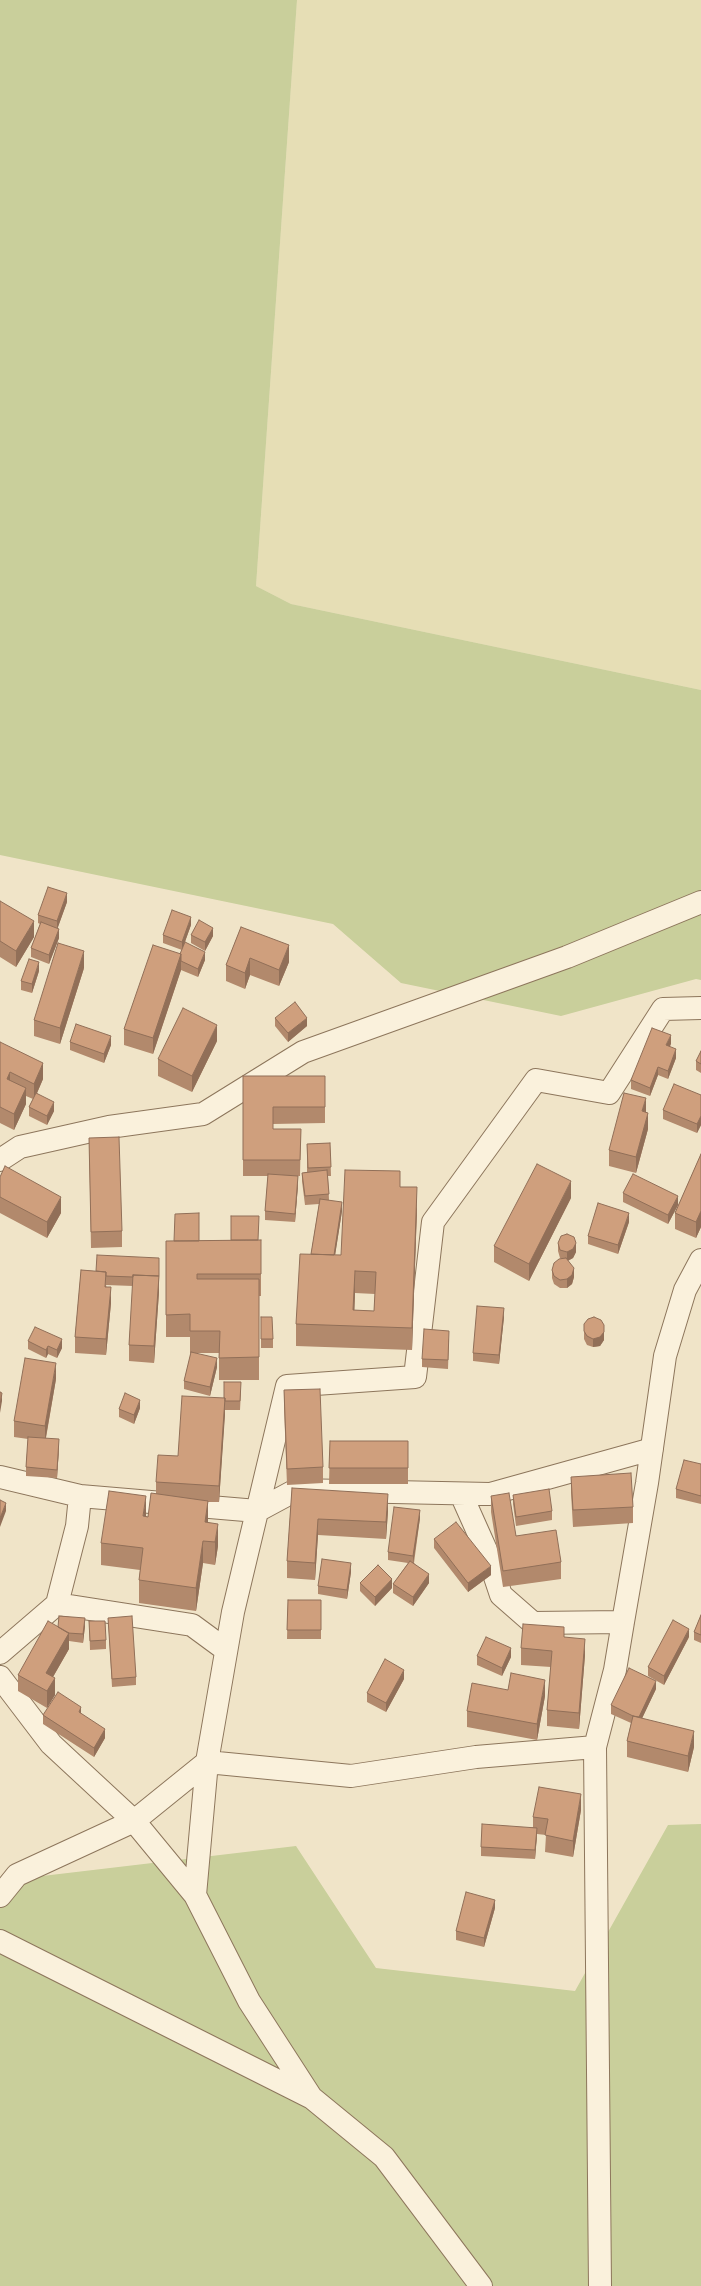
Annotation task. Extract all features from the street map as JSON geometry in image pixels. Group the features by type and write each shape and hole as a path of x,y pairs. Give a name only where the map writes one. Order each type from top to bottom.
{"street":[{"path":"0,1160 20,1147 109,1127 203,1114 303,1052 567,957 701,902"},
{"path":"195,1896 206,1762 226,1650 233,1612 287,1386 415,1378 433,1222 536,1080 609,1093 663,1009 701,1008"},
{"path":"600,2286 595,1747 615,1670 652,1449 665,1356 685,1290 701,1260"},
{"path":"0,1477 80,1496 257,1511 296,1490 490,1494 652,1449"},
{"path":"461,1494 486,1550 501,1595 533,1623 623,1622"},
{"path":"0,1653 57,1604 76,1526 80,1496"},
{"path":"57,1604 192,1625 226,1650"},
{"path":"0,1677 50,1744 134,1821 195,1896 248,2001 312,2098"},
{"path":"0,1896 17,1875 134,1821 206,1762 351,1776 476,1757 595,1747"},
{"path":"0,1941 312,2098 384,2157 481,2286"}],"shaded area":[{"path":"297,0 701,0 701,690 291,604 256,586"}],"green space":[{"path":"0,0 297,0 256,586 291,604 701,690 701,980 696,979 561,1016 401,983 333,924 0,855"},
{"path":"701,1824 701,2286 0,2286 0,1881 296,1846 376,1968 575,1991 668,1825"}],"building":[{"path":"48,887 67,893 57,921 38,915"},
{"path":"0,901 34,921 16,951 0,941"},
{"path":"172,910 191,917 182,942 163,935"},
{"path":"199,920 213,928 205,942 191,935"},
{"path":"41,922 59,929 49,955 31,948"},
{"path":"241,927 289,945 279,970 250,958 245,973 226,965"},
{"path":"185,942 205,952 198,969 181,961 180,954"},
{"path":"58,943 84,951 60,1028 34,1020"},
{"path":"153,945 181,954 153,1038 124,1029"},
{"path":"29,959 39,962 32,984 21,981"},
{"path":"295,1002 307,1018 288,1033 275,1018"},
{"path":"183,1008 217,1025 192,1076 158,1059"},
{"path":"76,1024 111,1036 104,1054 70,1042"},
{"path":"652,1028 671,1035 666,1045 676,1049 668,1071 658,1067 650,1088 631,1080"},
{"path":"0,1042 43,1063 34,1084 10,1072 7,1079 26,1088 14,1114 0,1107"},
{"path":"701,1051 701,1064 696,1061"},
{"path":"243,1076 325,1076 325,1107 273,1107 273,1129 301,1129 300,1160 243,1160"},
{"path":"674,1084 701,1095 701,1116 697,1124 663,1110"},
{"path":"36,1093 54,1102 47,1116 29,1107"},
{"path":"624,1093 646,1098 642,1111 648,1113 636,1157 609,1150"},
{"path":"119,1137 122,1231 91,1232 89,1138"},
{"path":"330,1143 331,1167 308,1168 307,1144"},
{"path":"701,1154 701,1211 696,1222 675,1213"},
{"path":"537,1164 571,1181 529,1264 494,1246"},
{"path":"5,1166 61,1197 47,1222 0,1197 0,1177"},
{"path":"327,1170 329,1194 305,1196 302,1173"},
{"path":"345,1170 400,1171 400,1187 417,1187 412,1328 296,1324 300,1254 341,1255","holes":["355,1271 376,1272 374,1311 353,1310"]},
{"path":"268,1174 298,1176 295,1214 265,1211"},
{"path":"633,1174 678,1196 668,1215 623,1193"},
{"path":"320,1199 342,1202 334,1255 311,1254"},
{"path":"598,1203 629,1213 618,1245 588,1236"},
{"path":"199,1213 199,1241 174,1241 175,1214"},
{"path":"231,1216 259,1216 258,1240 231,1240"},
{"path":"567,1234 574,1237 576,1243 573,1249 567,1252 560,1250 558,1243 561,1236"},
{"path":"261,1240 261,1274 197,1274 197,1279 259,1279 259,1357 219,1358 220,1331 190,1331 190,1314 166,1315 166,1241"},
{"path":"97,1255 159,1258 159,1276 106,1276 106,1272 96,1271"},
{"path":"566,1258 574,1268 572,1275 567,1279 560,1280 554,1276 552,1270 554,1263 559,1259"},
{"path":"81,1270 106,1272 105,1287 111,1287 106,1339 75,1337"},
{"path":"133,1275 159,1276 154,1346 129,1345"},
{"path":"477,1306 504,1308 499,1355 473,1353"},
{"path":"261,1317 272,1317 273,1339 261,1339"},
{"path":"594,1317 601,1320 604,1325 604,1332 600,1337 593,1339 587,1336 584,1331 584,1324 588,1319"},
{"path":"35,1327 62,1339 57,1350 48,1346 46,1350 28,1341"},
{"path":"424,1329 449,1331 448,1360 422,1359"},
{"path":"191,1352 217,1358 210,1387 184,1381"},
{"path":"25,1358 56,1363 45,1426 14,1421"},
{"path":"224,1382 241,1382 240,1401 225,1401"},
{"path":"320,1389 323,1467 287,1469 284,1390"},
{"path":"0,1392 2,1393 0,1405"},
{"path":"125,1393 140,1400 134,1415 119,1409"},
{"path":"182,1396 225,1398 219,1486 156,1482 158,1455 178,1456"},
{"path":"28,1437 59,1439 57,1470 26,1467"},
{"path":"330,1441 408,1441 408,1468 329,1468"},
{"path":"684,1460 701,1464 701,1496 676,1489"},
{"path":"631,1473 633,1507 573,1510 571,1477"},
{"path":"292,1488 388,1494 386,1522 318,1519 315,1563 287,1561"},
{"path":"549,1489 552,1511 516,1517 513,1495"},
{"path":"109,1491 146,1496 143,1516 148,1517 151,1493 208,1501 205,1522 218,1524 215,1542 203,1541 196,1588 139,1580 143,1548 101,1543"},
{"path":"509,1493 516,1536 556,1530 561,1562 503,1571 491,1496"},
{"path":"0,1500 6,1503 0,1518"},
{"path":"394,1507 420,1510 413,1556 388,1552"},
{"path":"456,1522 491,1566 468,1583 434,1539"},
{"path":"322,1559 351,1563 347,1590 318,1586"},
{"path":"410,1561 429,1574 413,1597 393,1584"},
{"path":"378,1565 392,1579 375,1597 360,1583"},
{"path":"288,1600 321,1600 321,1630 287,1630"},
{"path":"701,1615 701,1635 694,1632"},
{"path":"59,1616 85,1618 83,1634 68,1633 58,1627"},
{"path":"132,1616 136,1677 112,1679 108,1618"},
{"path":"673,1620 689,1629 664,1676 648,1667"},
{"path":"48,1621 69,1633 46,1673 55,1678 47,1691 18,1675"},
{"path":"89,1621 105,1621 106,1640 90,1641"},
{"path":"523,1624 564,1627 564,1637 585,1639 579,1713 547,1710 552,1651 521,1648"},
{"path":"486,1637 511,1648 502,1668 477,1656"},
{"path":"385,1659 404,1670 386,1703 367,1693"},
{"path":"629,1668 656,1681 639,1717 633,1716 611,1705"},
{"path":"511,1673 545,1680 537,1724 467,1711 472,1683 508,1690"},
{"path":"58,1692 81,1707 79,1712 105,1729 94,1748 43,1715"},
{"path":"633,1716 694,1731 688,1756 627,1741"},
{"path":"539,1787 581,1794 573,1841 545,1835 548,1819 533,1817"},
{"path":"482,1824 537,1828 535,1850 481,1847"},
{"path":"466,1892 495,1900 484,1938 456,1931"}]}
